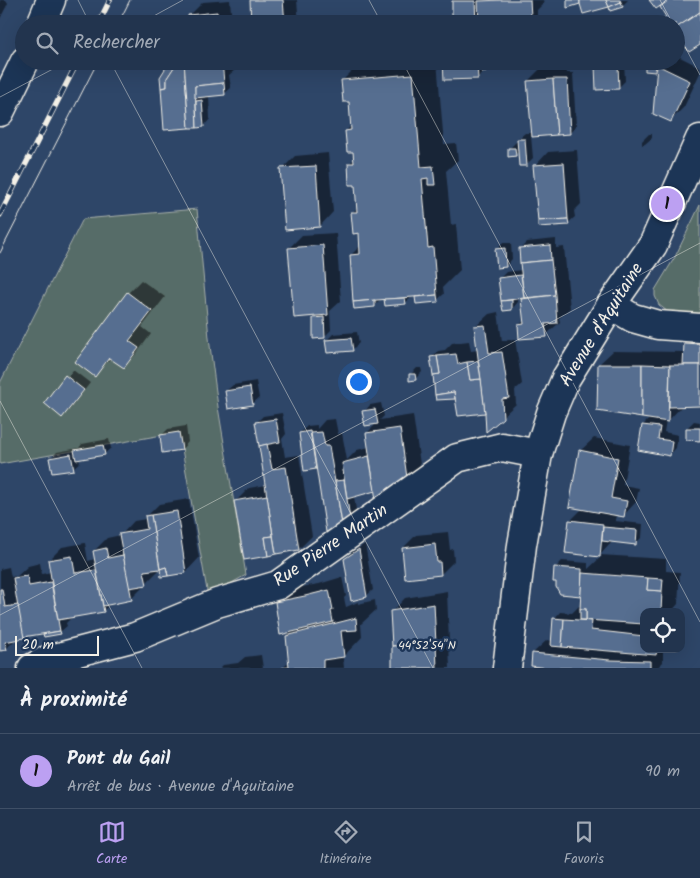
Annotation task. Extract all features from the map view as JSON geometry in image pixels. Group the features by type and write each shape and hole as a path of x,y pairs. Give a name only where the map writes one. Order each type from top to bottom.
{"street":[{"path":"45,15 51,0"},
{"path":"0,112 21,70"},
{"name":"Avenue d'Aquitaine","path":"506,668 522,545 538,454 552,413 566,378 611,305 653,245 700,139"},
{"path":"611,305 633,318 650,323 700,328"},
{"name":"Rue Pierre Martin","path":"32,668 47,660 136,637 216,603 278,585 458,458 502,447 538,454"}],"green space":[{"path":"700,205 700,316 668,312 659,305 655,296 655,290 675,257"},
{"path":"197,209 209,338 218,407 246,575 208,596 179,432 0,464 0,383 83,219"}],"building":[{"path":"250,0 283,0 284,15 251,15"},
{"path":"530,0 531,15 479,15 478,1"},
{"path":"567,0 580,0 580,4 567,8"},
{"path":"580,0 606,0 609,7 583,14"},
{"path":"606,0 620,0 621,2 609,7"},
{"path":"649,0 669,0 656,9"},
{"path":"669,0 700,0 700,12 685,22 685,15 665,15 660,7"},
{"path":"452,1 475,1 476,15 452,15"},
{"path":"621,2 623,7 610,11 609,7"},
{"path":"217,12 217,15 188,15"},
{"path":"700,12 700,45 689,52 685,48 685,22"},
{"path":"164,70 172,70 167,78 167,87 161,88 160,77"},
{"path":"172,70 185,70 189,128 164,130 161,88 167,87 167,78"},
{"path":"185,70 223,70 224,83 195,86 197,128 189,128"},
{"path":"443,70 477,70 478,79 444,80"},
{"path":"595,70 618,70 619,89 596,90"},
{"path":"657,70 667,70 690,81 671,122 653,114"},
{"path":"413,74 421,167 433,166 435,185 428,185 428,178 422,179 428,248 433,247 437,295 353,302 350,255 360,254 359,233 353,234 351,212 357,212 355,185 349,185 348,163 354,163 353,152 347,152 345,131 351,130 349,102 343,102 341,80"},
{"path":"553,79 557,135 532,137 527,81"},
{"path":"553,79 567,79 570,134 557,135"},
{"path":"224,83 225,95 195,98 195,86"},
{"path":"202,100 204,127 197,128 196,101"},
{"path":"517,139 525,139 527,166 519,166"},
{"path":"508,148 515,148 516,156 508,157"},
{"path":"564,163 568,219 538,221 533,165"},
{"path":"316,166 320,227 285,230 280,168"},
{"path":"568,219 569,225 538,227 538,221"},
{"path":"323,245 328,315 294,318 288,248"},
{"path":"550,245 551,260 520,263 519,248"},
{"path":"505,248 506,267 497,268 495,249"},
{"path":"551,260 555,295 524,298 520,263"},
{"path":"521,275 524,298 501,301 498,278"},
{"path":"127,292 152,311 129,341 139,348 124,368 109,358 95,377 75,362"},
{"path":"437,295 438,302 416,304 415,297"},
{"path":"555,295 557,323 545,324 547,337 519,339 518,325 524,324 521,299"},
{"path":"405,298 406,304 385,306 384,299"},
{"path":"375,300 375,307 354,309 353,302"},
{"path":"512,300 512,310 503,311 501,301"},
{"path":"324,317 325,338 313,339 313,318"},
{"path":"485,325 489,353 502,352 509,398 502,399 503,418 486,432 474,326"},
{"path":"351,338 353,351 327,353 325,340"},
{"path":"684,343 700,344 700,365 683,365"},
{"path":"456,354 458,364 467,362 470,380 481,379 485,413 458,416 454,392 435,395 433,375 440,374 437,356"},
{"path":"437,356 440,374 433,375 430,357"},
{"path":"478,361 481,379 470,380 467,362"},
{"path":"598,364 642,364 642,418 597,411"},
{"path":"642,364 670,365 668,422 642,418"},
{"path":"670,365 700,365 700,406 669,407"},
{"path":"409,374 415,374 416,380 409,381"},
{"path":"65,375 84,390 62,418 44,403"},
{"path":"250,387 253,405 228,409 225,391"},
{"path":"454,392 455,399 436,400 435,395"},
{"path":"375,409 378,424 365,426 362,411"},
{"path":"276,419 280,442 259,446 255,422"},
{"path":"642,425 660,427 658,439 672,441 670,456 638,450"},
{"path":"400,428 408,485 377,507 366,433"},
{"path":"686,428 700,428 700,441 686,440"},
{"path":"310,431 316,469 304,471 299,433"},
{"path":"179,432 182,450 162,453 160,435"},
{"path":"322,432 325,446 329,446 343,530 326,532 311,433"},
{"path":"267,444 272,469 286,467 299,550 276,554 259,446"},
{"path":"103,445 105,455 76,460 74,450"},
{"path":"579,450 618,458 611,498 627,501 624,517 569,507"},
{"path":"71,454 74,470 52,473 49,458"},
{"path":"369,456 375,491 347,499 342,463"},
{"path":"344,480 351,525 343,530 335,481"},
{"path":"267,495 273,536 265,537 268,556 244,560 234,501"},
{"path":"177,511 186,573 168,576 166,567 160,569 151,515"},
{"path":"151,515 160,569 144,571 147,585 129,588 119,534 147,529 145,516"},
{"path":"569,520 603,524 600,557 565,553"},
{"path":"603,527 637,530 636,545 602,541"},
{"path":"273,536 276,554 268,556 265,537"},
{"path":"435,544 441,575 405,579 402,548"},
{"path":"106,548 108,558 123,555 132,600 103,606 93,551"},
{"path":"359,549 367,597 351,601 344,559"},
{"path":"72,556 75,573 96,570 104,612 58,620 48,560"},
{"path":"166,567 168,576 161,577 160,569"},
{"path":"554,567 582,569 581,596 560,594 556,587 556,582 553,582"},
{"path":"582,573 648,578 647,590 662,591 661,608 640,608 640,624 586,620 586,609 580,609"},
{"path":"27,576 29,586 51,582 60,631 23,637 13,578"},
{"path":"648,578 663,579 662,591 647,590"},
{"path":"0,589 2,589 5,607 18,605 24,638 5,642 7,650 0,651"},
{"path":"329,590 333,622 280,635 275,602"},
{"path":"434,604 436,644 392,646 390,611"},
{"path":"580,609 586,609 586,620 580,620"},
{"path":"356,618 357,630 341,631 344,657 323,660 323,668 282,668 289,667 286,636"},
{"path":"553,618 564,619 562,647 551,646"},
{"path":"564,619 592,621 591,630 640,636 640,653 656,653 656,655 562,647"},
{"path":"60,631 61,634 44,637 43,634"},
{"path":"436,644 437,668 392,668 392,646"},
{"path":"532,653 610,660 650,661 650,668 548,668 531,666"}],"tram line":[{"path":"122,15 130,0"},
{"path":"0,253 93,70"}],"railway":[{"path":"102,15 110,0"},
{"path":"0,215 73,70"}],"place":[{"name":"Pont du Gail","path":"667,204"}]}
